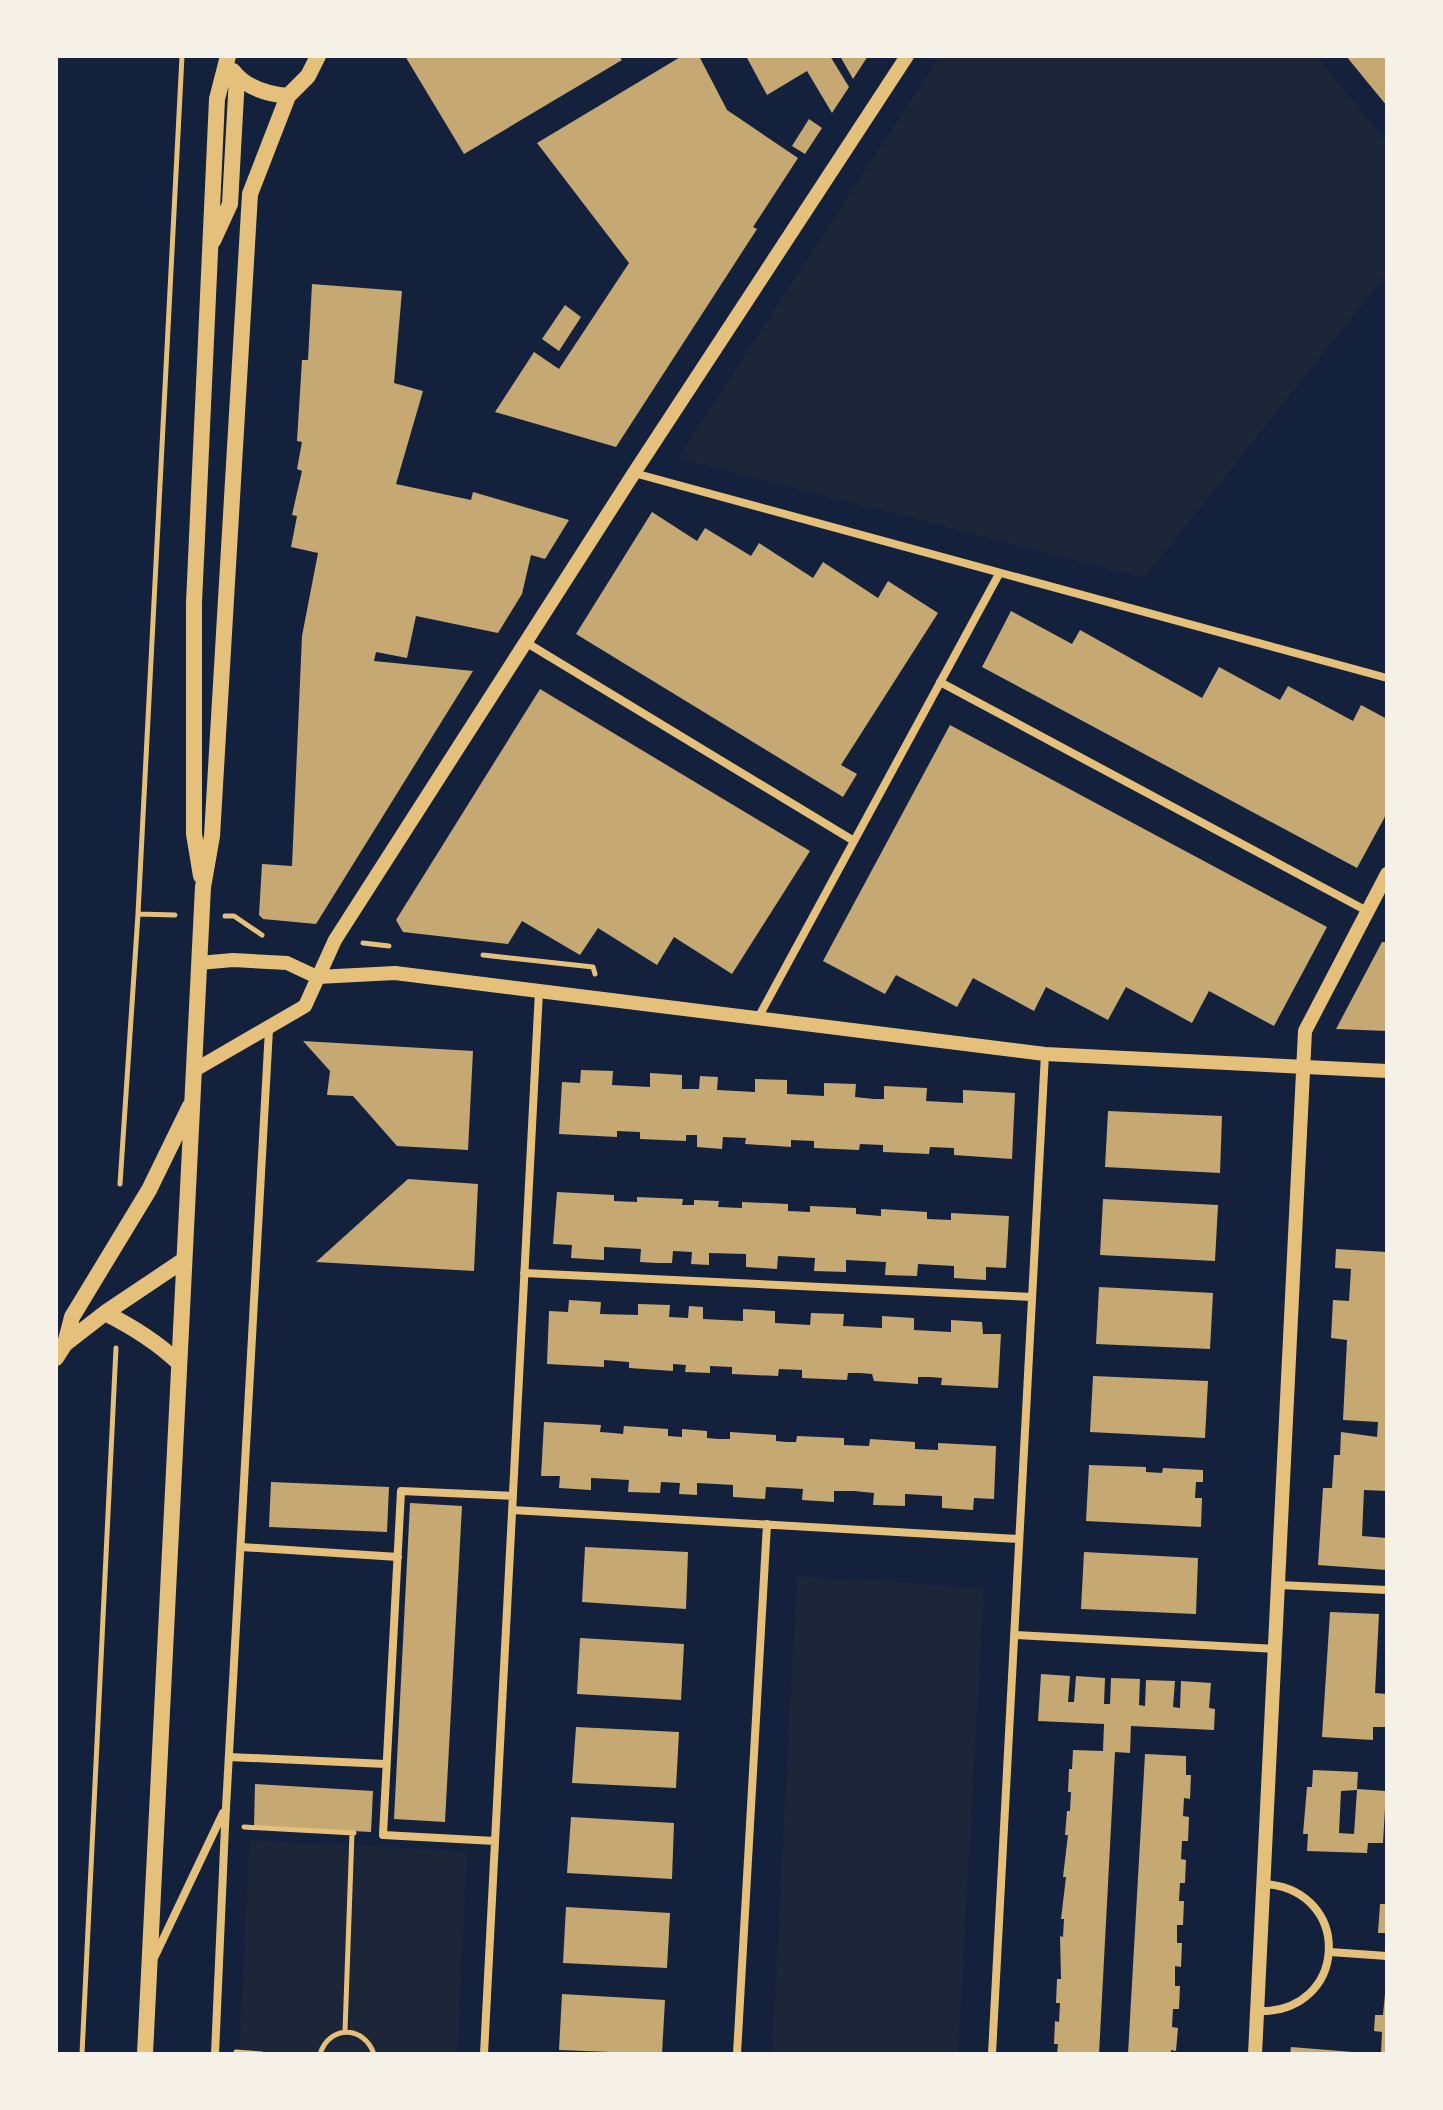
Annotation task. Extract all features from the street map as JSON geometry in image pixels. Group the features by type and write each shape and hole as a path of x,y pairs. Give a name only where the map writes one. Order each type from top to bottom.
{"main road":[{"path":"145,2054 201,915 212,836 250,194 288,96 308,76 318,56"},
{"path":"231,65 265,94 288,96"},
{"path":"203,887 194,834 194,603 209,249 230,204 231,65"},
{"path":"60,1351 72,1317 149,1190 192,1102"},
{"path":"60,1351 105,1313 184,1260"},
{"path":"105,1313 148,1337 179,1363"}],"street":[{"path":"193,1071 305,1006 335,940 634,473 907,56"},
{"path":"634,473 1387,678"},
{"path":"758,1019 999,574"},
{"path":"527,643 854,841"},
{"path":"940,682 1367,911"},
{"path":"1255,2054 1305,1031 1387,874"},
{"path":"199,963 233,960 287,963 317,977 395,973 1045,1054 1387,1071"},
{"path":"484,2054 539,991"},
{"path":"215,2054 269,1029"},
{"path":"992,2054 1045,1054"},
{"path":"524,1273 1032,1297"},
{"path":"495,1841 383,1835 386,1764 401,1491 513,1496"},
{"path":"512,1510 1019,1539"},
{"path":"737,2054 767,1524"},
{"path":"241,1547 398,1557"},
{"path":"1279,1585 1387,1590"},
{"path":"1014,1635 1276,1649"},
{"path":"229,1757 386,1764"},
{"path":"149,1968 226,1808"},
{"path":"1257,2011 1281,2010 1302,2001 1321,1980 1330,1952 1324,1921 1308,1900 1287,1888 1264,1884"},
{"path":"1330,1952 1387,1956"}],"path":[{"path":"120,1192 138,914 182,56"},
{"path":"138,914 234,916 260,935 275,936"},
{"path":"335,940 396,946"},
{"path":"472,954 593,967 595,976"},
{"path":"60,1351 116,1344 82,2054"},
{"path":"225,1826 383,1835"},
{"path":"345,2031 352,1833"},
{"path":"320,2054 330,2037 345,2031 362,2036 374,2054"}],"shaded area":[{"path":"940,56 1316,56 1387,143 1387,273 1144,578 678,458"},
{"path":"797,1576 984,1588 958,2054 772,2054"},
{"path":"250,1840 467,1851 457,2054 239,2054"}],"building":[{"path":"405,56 619,56 622,60 464,154"},
{"path":"682,56 699,56 727,110 798,158 753,227 757,229 616,447 495,412 534,352 559,369 629,263 537,143"},
{"path":"746,56 830,56 849,87 832,113 807,71 767,95"},
{"path":"840,56 868,56 853,79"},
{"path":"1346,56 1387,56 1387,106"},
{"path":"809,119 822,128 805,154 792,146"},
{"path":"312,284 402,291 394,383 423,391 396,484 471,500 473,492 569,520 545,559 531,555 522,594 498,633 416,616 407,658 376,652 374,661 473,671 316,924 263,919 259,915 262,864 292,866 302,636 318,553 291,547 297,516 292,515 302,471 297,469 302,442 297,441 302,360 308,360"},
{"path":"565,305 581,317 559,351 542,339"},
{"path":"652,512 697,541 705,528 751,556 759,543 813,578 823,562 878,598 888,581 938,613 841,765 857,774 843,797 576,634"},
{"path":"1011,611 1072,644 1080,630 1202,698 1219,667 1280,700 1288,686 1353,721 1361,705 1387,719 1387,813 1357,868 982,667"},
{"path":"540,689 810,851 732,974 674,937 657,965 598,928 580,955 522,921 508,944 403,932 396,920"},
{"path":"950,725 1327,927 1274,1026 1209,991 1192,1023 1126,987 1108,1020 1046,987 1034,1011 973,978 957,1007 896,975 885,994 823,961"},
{"path":"1382,942 1387,942 1387,1031 1336,1029"},
{"path":"303,1041 473,1051 468,1150 397,1146 353,1096 327,1095 330,1071"},
{"path":"581,1070 613,1071 612,1085 650,1087 650,1073 682,1075 682,1089 699,1089 700,1076 718,1077 717,1090 755,1092 755,1079 787,1080 787,1094 824,1096 824,1083 856,1084 855,1097 874,1099 884,1099 884,1086 927,1088 926,1101 963,1103 963,1090 1015,1093 1012,1159 954,1155 954,1148 930,1147 929,1154 883,1152 883,1145 860,1144 859,1150 814,1148 814,1141 791,1140 791,1147 745,1144 746,1138 723,1137 722,1149 697,1147 697,1135 686,1135 686,1141 640,1139 640,1132 617,1131 617,1137 559,1134 562,1082 580,1083"},
{"path":"1108,1111 1222,1116 1220,1173 1105,1167"},
{"path":"408,1179 478,1184 474,1271 316,1262"},
{"path":"557,1192 614,1195 614,1201 637,1202 637,1197 683,1199 682,1205 694,1205 694,1200 719,1201 718,1207 742,1208 742,1202 788,1204 788,1211 810,1212 810,1206 856,1208 856,1214 881,1216 881,1209 927,1212 927,1219 951,1220 951,1213 1009,1216 1006,1268 986,1267 986,1280 954,1278 954,1266 918,1264 917,1276 885,1275 886,1262 846,1260 846,1272 814,1271 815,1258 778,1256 777,1269 746,1267 746,1254 709,1253 709,1265 691,1264 692,1252 673,1251 672,1263 657,1263 640,1262 641,1249 604,1247 604,1260 571,1258 572,1245 553,1244"},
{"path":"1103,1199 1218,1205 1215,1261 1100,1255"},
{"path":"1336,1249 1387,1252 1387,1491 1364,1490 1362,1536 1387,1538 1387,1570 1318,1565 1323,1488 1332,1488 1334,1455 1340,1455 1341,1432 1377,1437 1378,1422 1343,1420 1347,1340 1331,1338 1333,1300 1349,1301 1351,1269 1335,1268"},
{"path":"1099,1287 1213,1293 1210,1349 1096,1344"},
{"path":"569,1300 601,1302 600,1314 638,1315 638,1304 670,1305 669,1317 688,1318 689,1306 703,1307 703,1319 743,1321 743,1309 775,1311 775,1323 810,1325 811,1313 844,1314 843,1326 882,1328 882,1316 914,1318 914,1330 951,1332 951,1320 982,1322 983,1334 1001,1334 998,1388 941,1385 942,1378 930,1377 918,1377 918,1384 874,1381 872,1374 860,1373 848,1373 847,1380 802,1378 802,1370 779,1369 778,1376 732,1374 732,1367 710,1366 710,1373 685,1372 686,1365 673,1364 673,1371 629,1368 629,1362 604,1360 604,1367 547,1364 549,1311 568,1312"},
{"path":"1093,1376 1208,1381 1205,1438 1090,1432"},
{"path":"544,1422 601,1425 600,1432 623,1434 624,1426 668,1429 668,1436 682,1437 682,1429 707,1431 707,1438 718,1439 730,1439 730,1432 776,1435 776,1441 787,1442 796,1442 797,1436 844,1438 844,1445 869,1446 870,1439 915,1442 915,1449 938,1450 938,1443 996,1446 994,1499 974,1498 973,1510 942,1508 942,1496 905,1494 905,1506 873,1505 874,1493 854,1491 834,1491 834,1502 802,1500 803,1489 766,1487 765,1499 733,1497 733,1485 697,1483 697,1495 679,1494 680,1483 661,1482 660,1493 628,1492 629,1480 611,1479 591,1478 591,1490 559,1488 560,1476 541,1476"},
{"path":"1089,1465 1146,1467 1146,1472 1162,1473 1163,1468 1203,1470 1203,1482 1196,1482 1195,1498 1202,1498 1201,1527 1086,1521"},
{"path":"271,1482 389,1487 387,1532 269,1527"},
{"path":"410,1503 462,1506 445,1822 394,1819"},
{"path":"585,1547 688,1552 686,1609 582,1602"},
{"path":"1084,1552 1198,1558 1196,1614 1081,1609"},
{"path":"1330,1612 1379,1614 1375,1693 1387,1694 1387,1727 1373,1727 1373,1740 1322,1737"},
{"path":"580,1638 684,1644 681,1700 577,1694"},
{"path":"1041,1674 1070,1676 1068,1702 1074,1702 1076,1676 1105,1678 1104,1704 1110,1704 1111,1678 1140,1679 1139,1705 1145,1706 1146,1680 1175,1681 1173,1707 1180,1708 1181,1681 1211,1683 1209,1708 1215,1709 1214,1730 1131,1726 1130,1753 1115,1752 1099,2054 1057,2054 1058,2044 1054,2044 1055,2021 1059,2022 1060,2003 1056,2003 1057,1979 1061,1979 1060,1936 1063,1937 1064,1919 1061,1919 1066,1877 1063,1877 1068,1835 1065,1835 1071,1792 1068,1792 1069,1769 1072,1769 1073,1750 1103,1751 1104,1724 1038,1721"},
{"path":"576,1727 679,1732 676,1788 572,1783"},
{"path":"1145,1754 1186,1756 1186,1775 1191,1775 1190,1799 1184,1798 1183,1816 1189,1817 1188,1841 1182,1841 1181,1859 1186,1860 1185,1883 1180,1883 1179,1901 1184,1901 1183,1925 1177,1925 1177,1943 1182,1943 1181,1967 1175,1966 1175,1986 1180,1986 1179,2009 1173,2009 1172,2027 1178,2028 1176,2051 1171,2050 1171,2054 1128,2054"},
{"path":"1313,1770 1358,1772 1357,1789 1386,1791 1383,1843 1368,1843 1367,1853 1307,1851 1308,1834 1303,1834 1307,1787 1312,1787","holes":["1357,1790 1354,1834 1339,1833 1341,1791"]},
{"path":"255,1784 373,1791 371,1832 254,1826"},
{"path":"571,1817 674,1823 672,1879 567,1873"},
{"path":"1380,1904 1387,1904 1387,1933 1378,1933"},
{"path":"566,1907 670,1913 667,1968 563,1963"},
{"path":"562,1994 665,2000 662,2054 559,2050"},
{"path":"1385,1994 1387,2054 1381,2053 1382,2032 1374,2031 1375,2015 1383,2015"},
{"path":"1291,2047 1353,2052 1353,2054 1290,2054"}]}
